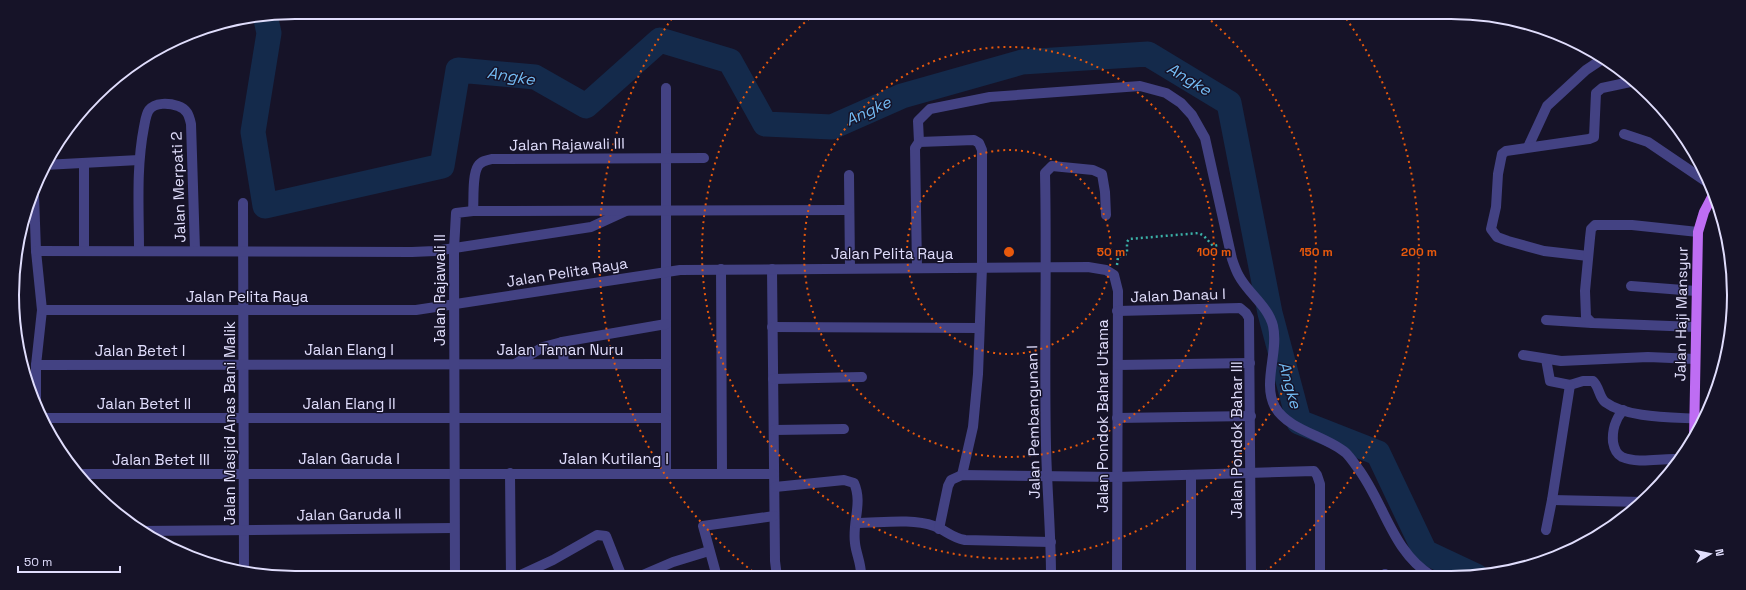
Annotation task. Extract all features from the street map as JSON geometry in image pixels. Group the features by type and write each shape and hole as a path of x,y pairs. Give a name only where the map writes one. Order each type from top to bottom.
{"main road":[{"name":"Jalan Haji Mansyur","path":"1699,417 1695,359 1698,232 1704,212 1710,200"}],"street":[{"path":"1530,147 1547,106 1586,70 1598,62"},
{"path":"1588,256 1544,251 1497,237 1490,229 1496,207 1498,174 1502,154 1506,150 1590,139 1594,137 1596,93 1602,88 1627,83"},
{"path":"917,268 915,148 919,142 918,121 930,109 961,102 1022,95 1140,86 1166,93 1180,103 1192,115 1205,138 1229,244 1239,276 1268,314 1273,326 1274,337 1270,386 1275,407 1286,420 1346,452 1367,480 1397,540 1419,568 1424,571"},
{"path":"666,88 666,473"},
{"name":"Jalan Merpati 2","path":"139,160 148,111 153,106 160,104 185,109 190,116 191,124 195,250"},
{"path":"1624,134 1648,142 1701,178"},
{"path":"919,142 974,140 979,143 982,150 982,268 978,374 973,427 962,475"},
{"name":"Jalan Rajawali III","path":"473,211 476,173 478,166 483,161 492,159 704,158"},
{"path":"52,165 139,160 139,250"},
{"path":"84,163 84,250"},
{"name":"Jalan Pembangunan I","path":"1051,571 1046,447 1047,267 1045,173 1052,166 1093,170 1102,174 1105,192 1106,215"},
{"path":"849,175 850,268"},
{"name":"Jalan Masjid Anas Bani Malik","path":"243,203 244,566"},
{"path":"34,205 36,251 42,310 36,365 36,390"},
{"path":"36,251 243,250 412,252 454,249 591,227 628,210"},
{"name":"Jalan Rajawali II","path":"455,571 454,249 456,213 473,211 849,210"},
{"path":"1592,323 1586,317 1585,290 1591,229 1595,225 1632,225 1698,232"},
{"name":"Jalan Pelita Raya","path":"42,310 416,310 666,271 722,269 1097,268 1106,270 1114,275 1116,281"},
{"path":"722,269 722,473"},
{"path":"772,269 775,487 774,516 777,571"},
{"name":"Jalan Pondok Bahar Utama","path":"1116,281 1118,364 1116,477 1117,571"},
{"path":"1631,286 1696,291"},
{"name":"Jalan Danau I","path":"1117,311 1240,308"},
{"name":"Jalan Pondok Bahar III","path":"1240,308 1249,318 1251,416 1251,571"},
{"path":"1546,320 1696,327"},
{"path":"515,364 543,347 562,342 666,324"},
{"path":"772,327 979,328"},
{"path":"562,342 564,364"},
{"path":"1523,355 1561,362 1648,357 1695,359"},
{"path":"1546,359 1550,381 1570,385 1584,381 1593,381 1603,401 1623,410 1641,414 1698,418"},
{"path":"1118,364 1250,363"},
{"name":"Jalan Elang I","path":"244,364 454,364"},
{"name":"Jalan Betet I","path":"36,365 244,364"},
{"name":"Jalan Taman Nuru","path":"454,364 666,364"},
{"path":"773,379 862,378"},
{"path":"1546,530 1570,385"},
{"path":"1623,410 1614,425 1613,438 1615,450 1621,457 1647,460 1673,459"},
{"path":"1117,418 1251,416"},
{"name":"Jalan Betet II","path":"48,418 244,418"},
{"name":"Jalan Elang II","path":"244,418 666,418"},
{"path":"774,430 844,429"},
{"path":"939,529 948,486 951,480 962,475 1048,478 1314,471 1320,484 1320,571"},
{"name":"Jalan Kutilang I","path":"454,473 774,474"},
{"name":"Jalan Garuda I","path":"244,474 454,473"},
{"path":"510,473 512,571"},
{"name":"Jalan Betet III","path":"85,474 244,474"},
{"path":"1191,475 1191,571"},
{"path":"775,487 844,480 851,482 858,494 855,542 862,571"},
{"path":"1552,500 1634,502"},
{"path":"715,571 703,526 774,516"},
{"path":"856,523 907,523 934,526 953,538 964,540 1051,542"},
{"name":"Jalan Garuda II","path":"152,531 454,528"},
{"path":"528,571 553,560 597,535 606,536 620,571"},
{"path":"652,571 673,562 709,551"}],"path":[{"path":"1116,281 1118,259 1120,255 1127,254 1127,242 1129,239 1199,234 1204,236 1213,246 1229,244"}],"waterway":[{"name":"Angke","path":"266,21 269,33 253,132 265,206 442,166 458,70 535,77 586,106 660,40 730,61 765,124 832,127 902,96 1022,62 1148,54 1229,103 1270,313 1299,422 1378,453 1425,552 1464,570"}]}
